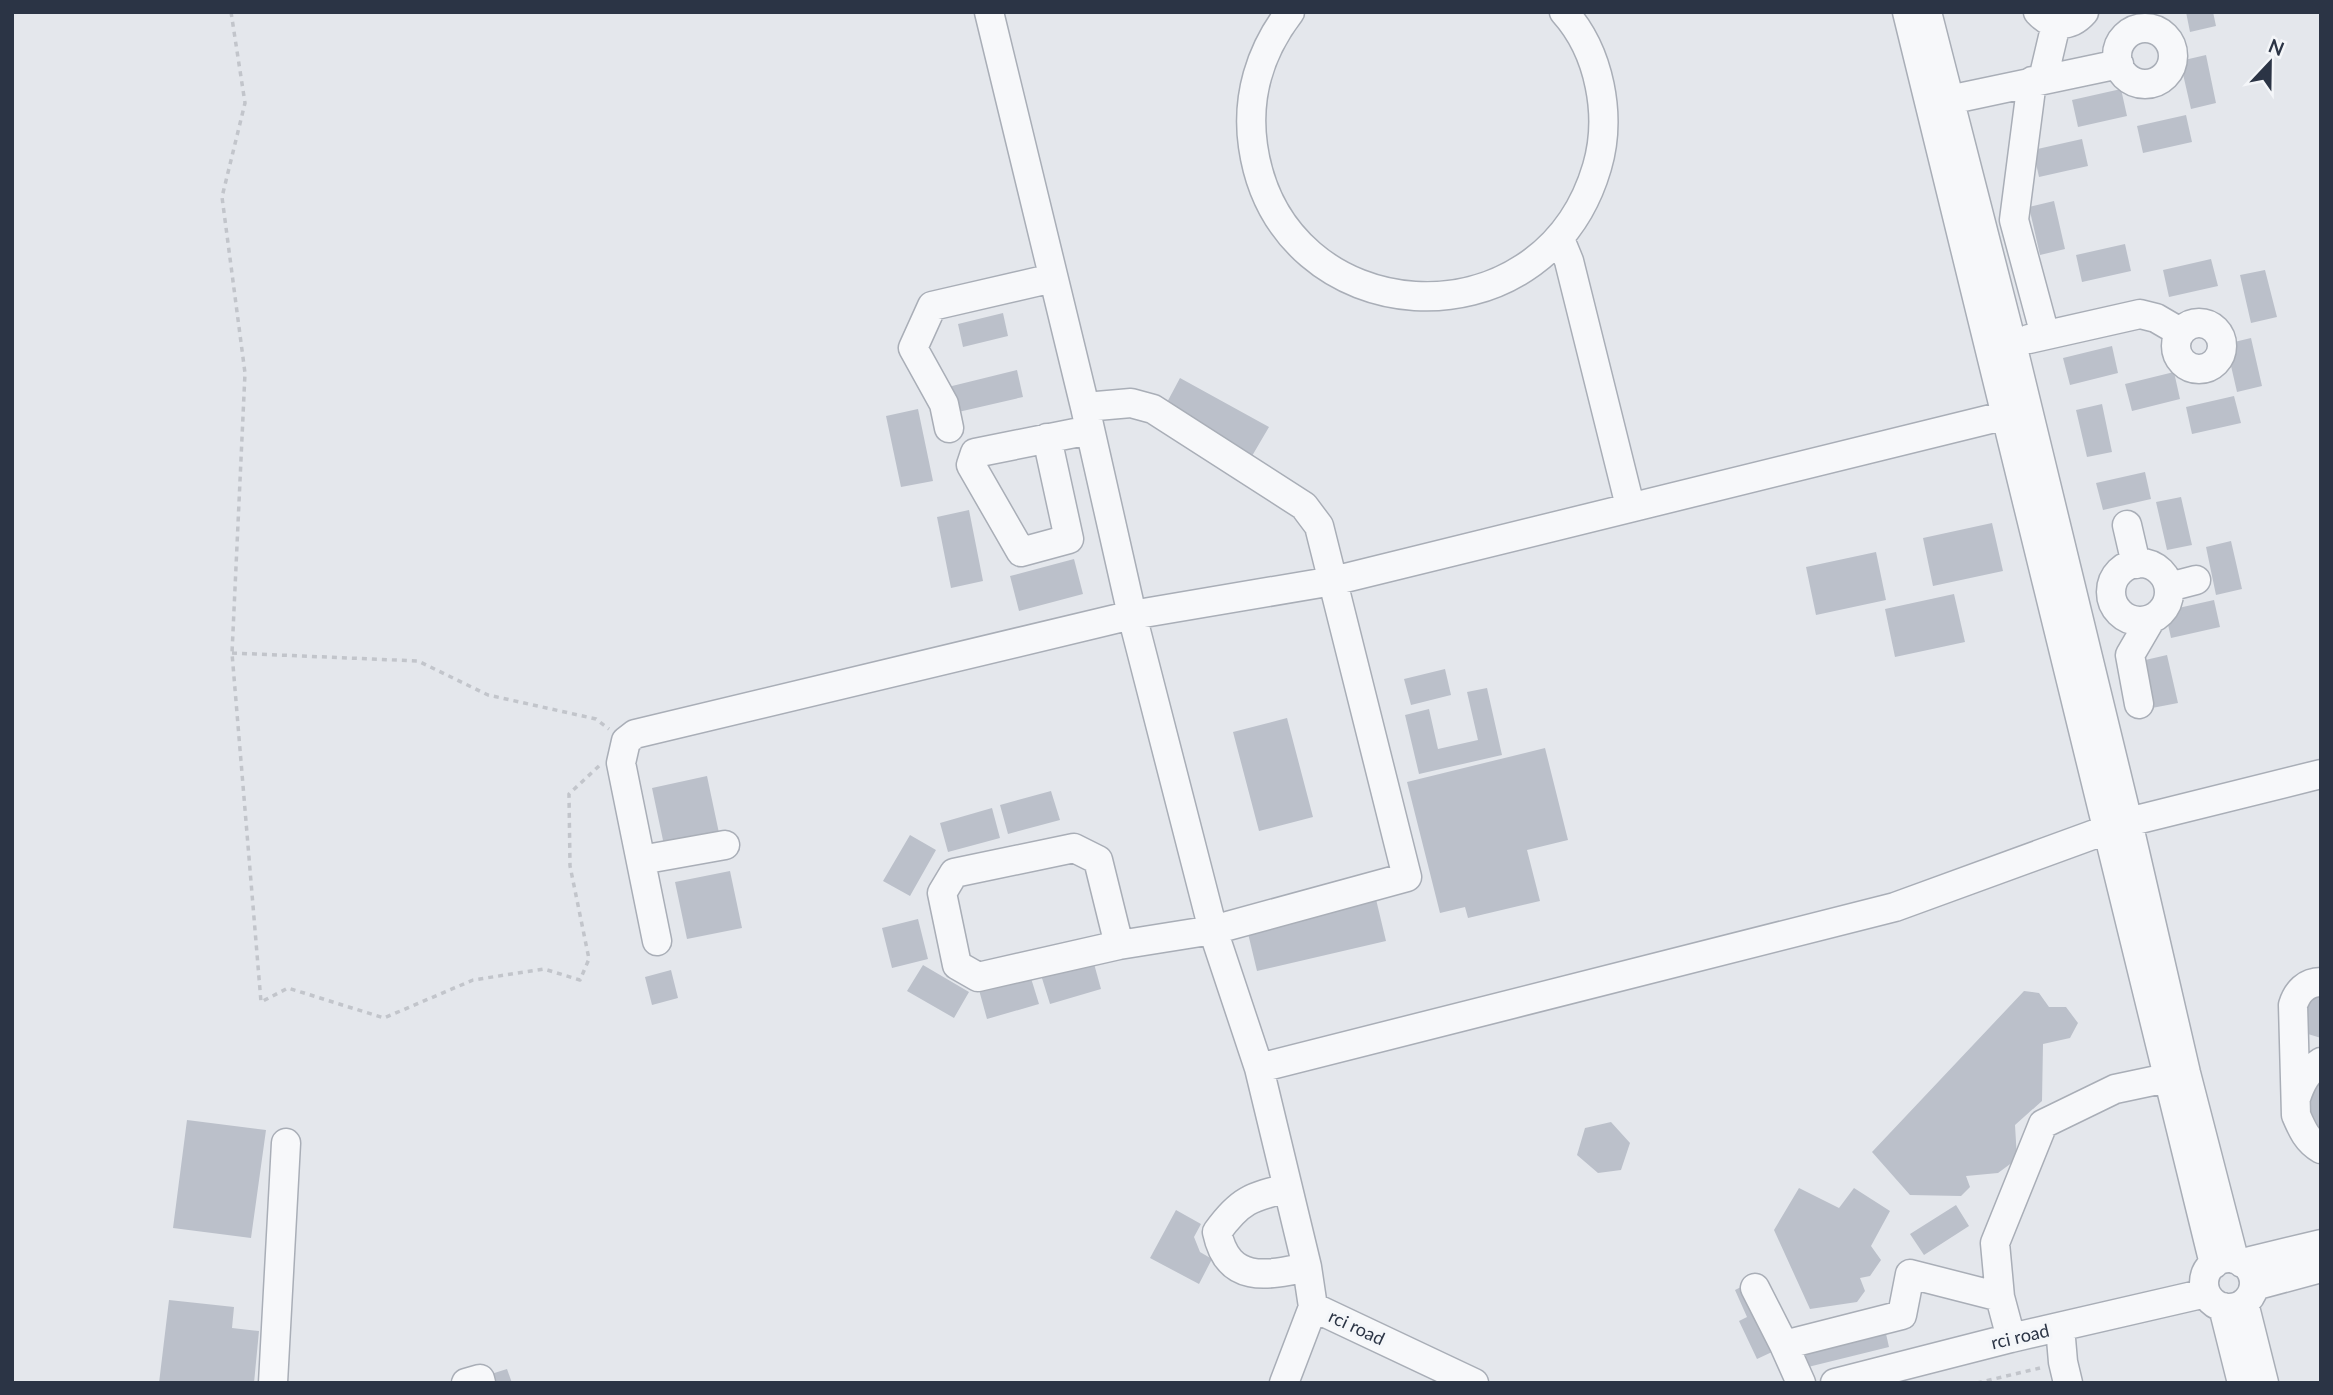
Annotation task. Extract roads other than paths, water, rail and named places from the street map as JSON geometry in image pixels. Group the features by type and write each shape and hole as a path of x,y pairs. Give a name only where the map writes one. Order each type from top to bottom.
{"street":[{"path":"989,12 1088,418 1132,615 1213,930 1259,1068 1307,1267 1314,1307"},
{"path":"1290,12 1277,28 1262,59 1253,93 1251,128 1255,162 1267,195 1284,225 1308,251 1336,272 1368,288 1402,296 1437,298 1472,292 1504,281 1534,262 1560,239 1578,214 1592,186 1600,157 1604,126 1602,96 1586,25 1564,12"},
{"path":"1907,12 2017,409 2075,604 2168,1078 2264,1383"},
{"path":"1927,12 2012,344 2017,409 2118,826 2186,1073 2231,1282 2242,1383"},
{"path":"2045,335 2014,220 2047,18 2066,24 2075,21 2084,12"},
{"path":"1949,100 2119,64"},
{"path":"1560,239 1569,261 1630,506"},
{"path":"949,428 944,404 913,348 932,306 1053,278"},
{"path":"2012,344 2140,314 2156,318 2180,332"},
{"path":"1046,438 1088,418 1131,403 1153,409 1304,506 1319,526 1406,877 1213,930 1119,945 978,977 957,965 942,893 954,873 1074,848 1098,860 1119,945"},
{"path":"657,941 621,763 626,741 635,734 1132,615 1333,581 2017,409"},
{"path":"2127,525 2136,564"},
{"path":"2139,704 2130,655 2151,619 2165,607 2169,587 2159,570 2151,565 2136,564 2123,569 2113,584 2112,597 2118,610 2133,620 2151,619"},
{"path":"2169,587 2196,580"},
{"path":"2075,604 2112,597"},
{"path":"1259,1068 1895,906 2118,826 2321,774"},
{"path":"641,860 725,845"},
{"path":"2321,982 2302,988 2292,1005 2296,1115 2303,1132 2314,1146 2321,1149"},
{"path":"2296,1098 2302,1081 2313,1067 2321,1062"},
{"path":"2011,1338 2000,1297 1995,1243 2043,1124 2115,1089 2168,1078"},
{"path":"273,1383 286,1143"},
{"path":"1288,1188 1254,1196 1230,1214 1217,1232 1221,1252 1241,1269 1271,1275 1307,1267"},
{"path":"2231,1282 2321,1244"},
{"name":"rci road","path":"1835,1383 2231,1282 2321,1268"},
{"path":"1784,1345 1902,1315 1910,1274 2000,1297"},
{"path":"1755,1288 1801,1383"},
{"name":"rci road","path":"1284,1383 1314,1307 1474,1383"},
{"path":"2060,1327 2065,1372"},
{"path":"466,1383 480,1379 481,1383"}]}
